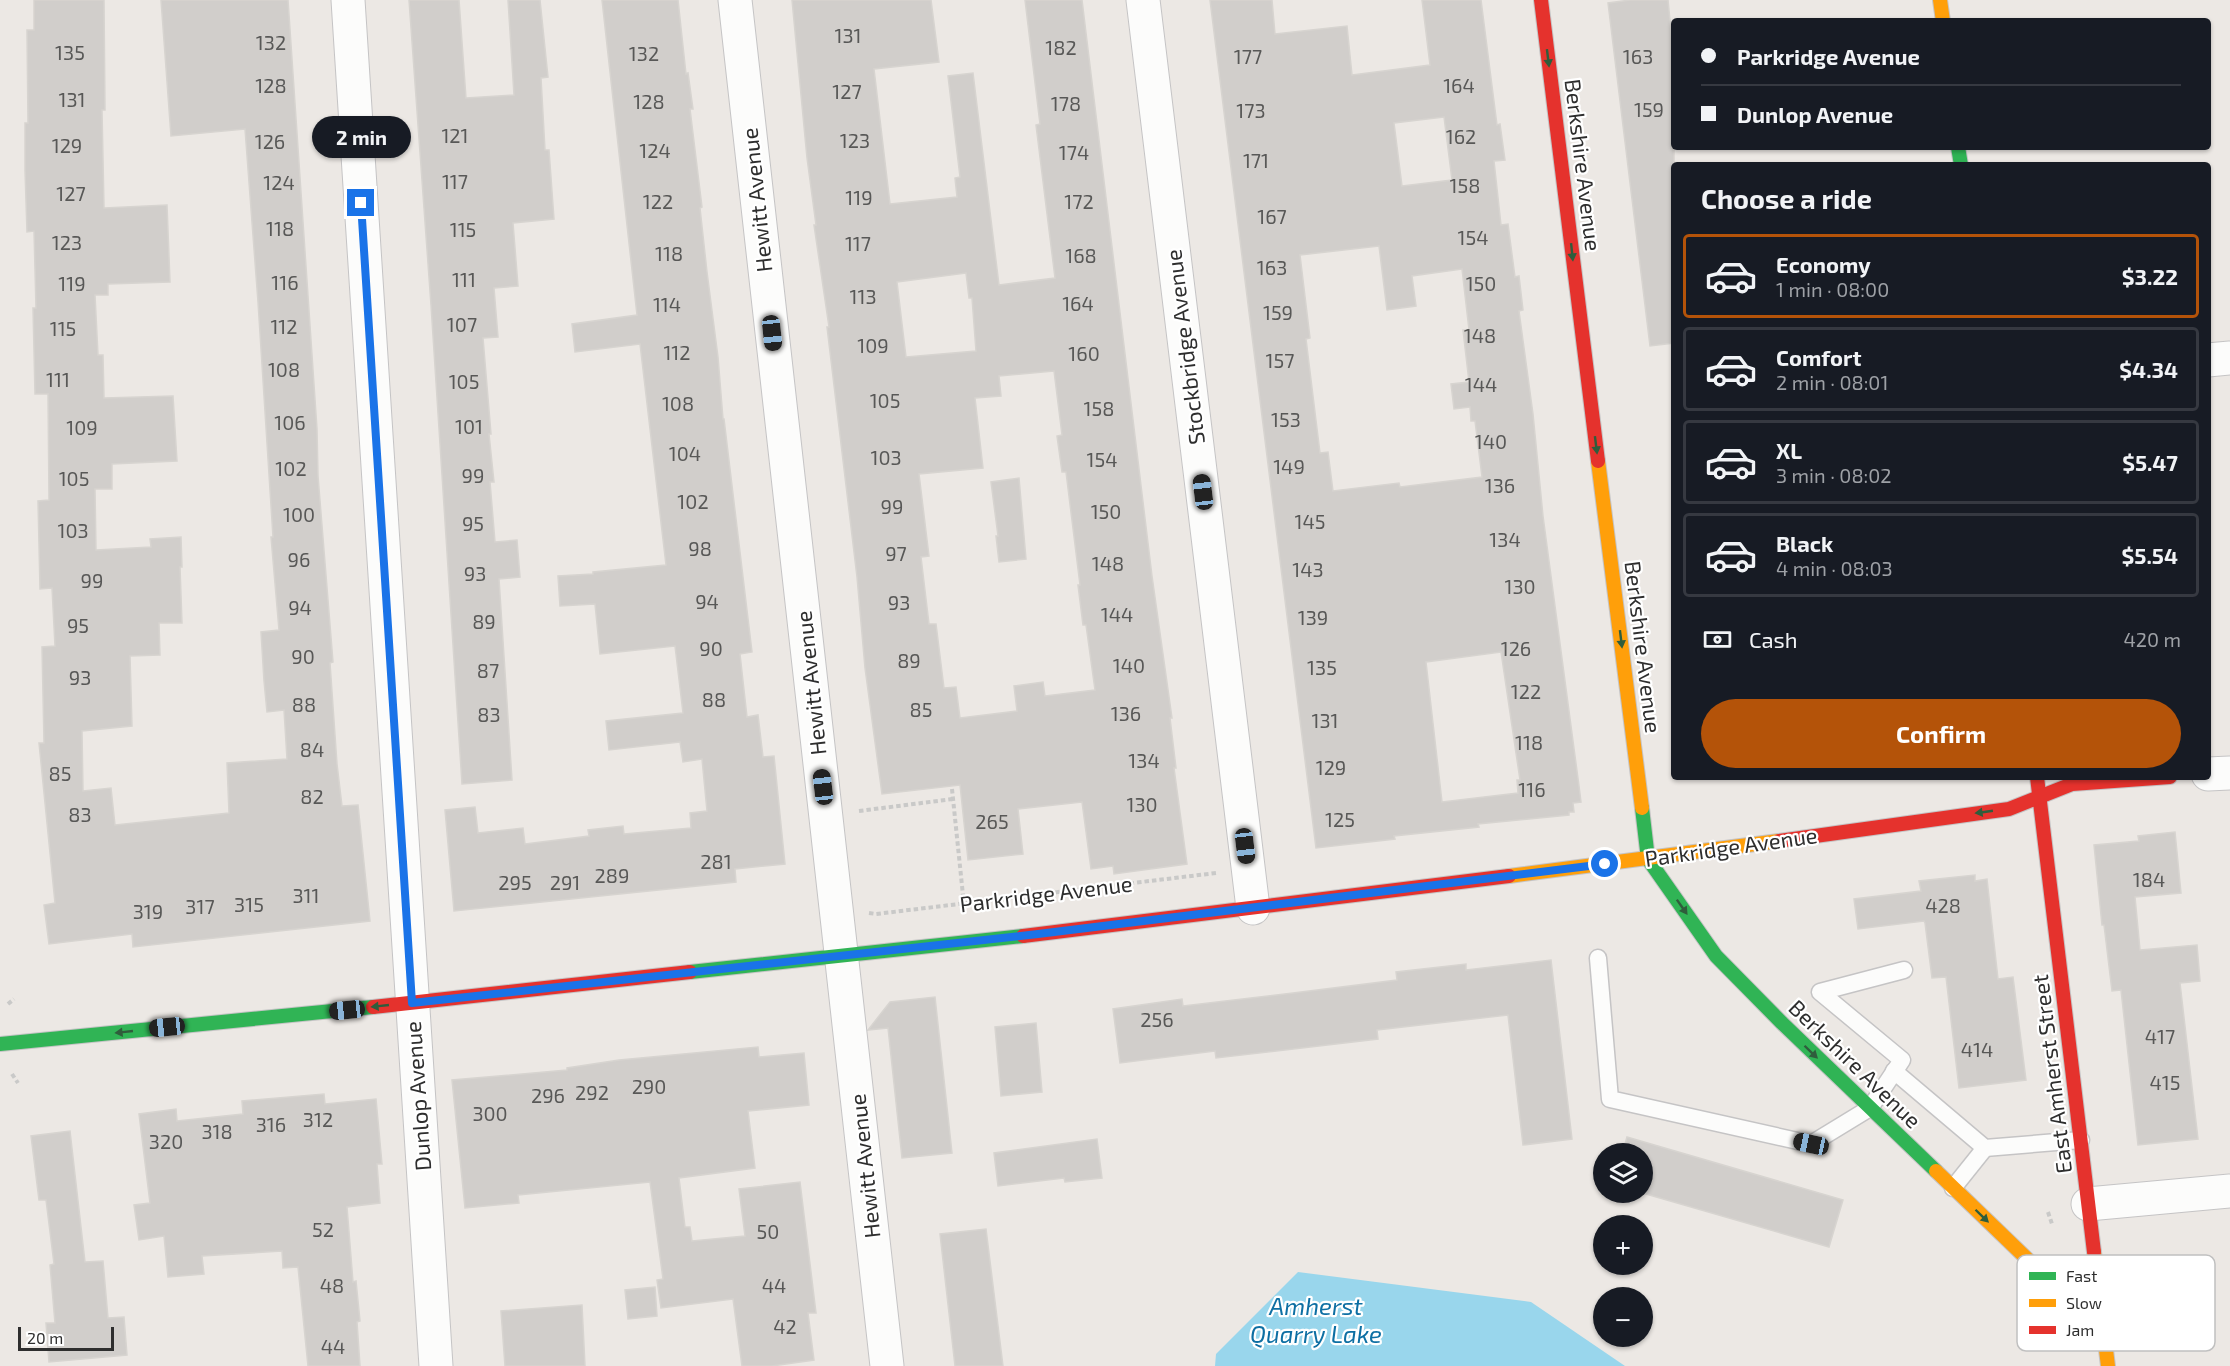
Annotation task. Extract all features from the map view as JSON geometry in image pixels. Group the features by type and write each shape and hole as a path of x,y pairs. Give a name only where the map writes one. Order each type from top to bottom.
{"street":[{"name":"Dunlop Avenue","path":"348,0 436,1366"},
{"name":"Hewitt Avenue","path":"735,0 887,1366"},
{"name":"Stockbridge Avenue","path":"1143,0 1253,908"},
{"name":"Berkshire Avenue","path":"1541,0 1648,859 1716,956 1782,1023 2023,1255"},
{"path":"1940,0 1943,18"},
{"path":"2211,360 2230,358"},
{"path":"2211,774 2230,772"},
{"name":"East Amherst Street","path":"2037,780 2094,1255"},
{"name":"Parkridge Avenue","path":"0,1044 412,1003 841,956 1648,859 2009,809 2072,784 2128,780"},
{"path":"2088,1204 2230,1191"},
{"name":"East Amherst Street","path":"2106,1351 2108,1366"}],"lane":[{"path":"1598,958 1610,1099 1811,1144 1870,1108 1902,1060 1820,992 1904,970"},
{"path":"1894,1071 1985,1148 2081,1140"},
{"path":"1953,1188 1985,1148"}],"path":[{"path":"952,789 965,911"},
{"path":"852,811 953,800"},
{"name":"Parkridge Avenue","path":"869,913 1222,873"},
{"path":"8,1004 14,999"},
{"path":"2048,1212 2052,1224"}],"water":[{"name":"Amherst Quarry Lake","path":"1298,1272 1531,1302 1593,1344 1593,1347 1597,1347 1625,1366 1215,1366 1216,1354"}],"building":[{"path":"34,0 104,0 105,110 102,110 104,208 167,205 170,282 108,284 108,295 95,295 98,355 103,355 104,398 173,396 177,461 112,464 112,489 95,489 96,550 151,547 150,539 181,537 182,623 159,623 160,655 130,656 132,726 82,731 83,791 111,788 115,825 229,813 227,763 287,759 284,710 267,712 264,681 261,632 279,630 245,129 171,136 161,0 288,0 317,429 318,476 333,662 330,663 337,764 342,806 358,805 370,921 133,947 132,934 49,944 44,905 55,903 39,743 44,743 42,647 55,646 52,588 40,589 38,501 49,500 48,394 35,394 34,231 27,232 25,170 25,123 28,123 27,30 34,30"},
{"path":"409,0 459,0 466,98 514,95 508,0 540,0 548,77 541,78 545,150 549,150 554,219 513,223 518,286 494,288 498,337 483,338 494,482 490,482 495,542 517,540 520,577 499,579 512,780 462,784"},
{"path":"602,0 678,0 686,74 688,73 693,109 690,109 702,207 700,208 752,652 740,654 747,717 758,715 763,757 774,756 785,864 735,869 736,882 454,911 445,810 475,807 478,833 523,828 525,844 589,836 588,830 623,826 624,834 691,828 690,813 707,811 702,759 683,762 680,742 609,750 606,721 683,713 675,646 600,654 595,604 560,606 558,576 666,565 640,344 575,352 572,324 637,315"},
{"path":"792,0 931,0 939,62 874,69 890,204 957,197 955,178 960,177 948,76 973,73 999,285 1055,278 1036,125 1040,124 1025,0 1082,0 1152,576 1172,718 1170,718 1176,768 1174,768 1187,864 1114,874 1113,866 1091,869 1082,802 1018,809 1023,854 968,860 960,785 882,794 865,668 857,577 827,327 829,327 807,158","holes":["966,273 969,298 972,298 976,351 906,357 897,282","1054,371 1062,435 1057,436 1062,472 1066,472 1083,625 1086,625 1095,690 1045,696 1043,682 1014,686 1017,711 960,718 956,687 944,688 936,624 929,624 921,557 929,556 919,474 983,468 975,398 1001,396 999,376"]},
{"path":"1210,0 1272,0 1275,34 1347,26 1352,75 1430,65 1422,0 1481,0 1497,125 1500,124 1505,160 1494,161 1501,225 1508,224 1515,277 1519,276 1523,310 1519,311 1533,414 1543,516 1581,802 1573,803 1574,812 1569,812 1569,815 1478,824 1479,827 1394,836 1395,839 1316,848","holes":["1444,117 1452,180 1402,186 1394,123","1379,246 1387,310 1416,306 1412,276 1462,269 1469,330 1463,330 1469,382 1451,384 1454,409 1470,407 1471,421 1475,421 1482,477 1400,487 1399,483 1333,491 1328,452 1320,453 1306,339 1310,338 1300,255","1501,652 1520,780 1517,780 1518,793 1442,802 1426,662"]},
{"path":"1630,0 1668,0 1671,31 1671,150 1674,150 1674,162 1671,162 1671,343 1650,346 1608,3"},
{"path":"1019,478 1026,559 999,562 991,482"},
{"path":"2175,832 2181,893 2135,897 2140,950 2197,945 2200,981 2180,983 2198,1139 2138,1145 2121,990 2112,991 2104,925 2102,925 2094,845 2139,841 2138,836"},
{"path":"1975,875 1975,881 1987,879 1998,979 2013,977 2026,1080 1959,1088 1946,977 1932,978 1924,921 1858,929 1854,899 1921,891 1919,881"},
{"path":"1551,960 1572,1139 1523,1145 1508,1015 1377,1030 1378,1039 1216,1058 1215,1051 1120,1063 1113,1009 1182,999 1183,1006 1397,980 1396,972 1466,964 1466,970"},
{"path":"935,997 952,1153 902,1158 888,1028 868,1030 890,1002"},
{"path":"1036,1023 1042,1092 1001,1096 995,1027"},
{"path":"758,1047 759,1057 804,1053 809,1105 748,1111 755,1168 679,1178 685,1227 690,1227 692,1241 745,1236 739,1189 800,1182 816,1313 808,1313 814,1360 772,1366 742,1366 733,1299 661,1308 657,1280 663,1279 650,1182 518,1195 519,1203 465,1208 452,1080 567,1070 567,1068 619,1060"},
{"path":"324,1094 325,1104 376,1099 382,1164 377,1164 380,1203 347,1207 353,1282 356,1281 360,1321 357,1322 360,1366 308,1366 298,1267 283,1268 282,1251 202,1256 204,1274 168,1277 164,1236 139,1240 134,1205 150,1203 139,1114 176,1109 177,1121 243,1114 242,1101"},
{"path":"70,1131 85,1262 103,1261 108,1318 124,1317 127,1355 49,1362 46,1323 55,1323 50,1265 54,1264 46,1200 39,1200 31,1136"},
{"path":"1627,1137 1648,1143 1625,1143"},
{"path":"1097,1139 1102,1178 1065,1182 1064,1178 998,1186 994,1153"},
{"path":"1653,1145 1843,1200 1829,1247 1653,1196"},
{"path":"986,1229 1003,1366 955,1366 940,1234"},
{"path":"655,1287 657,1316 628,1319 625,1290"},
{"path":"582,1305 585,1366 505,1366 501,1311"}],"traffic: fast":[{"path":"1958,150 1960,162"},
{"path":"1642,808 1648,859 1716,956 1936,1171"},
{"path":"690,972 1023,936"},
{"path":"0,1044 373,1007"}],"traffic: slow":[{"path":"1940,0 1943,18"},
{"path":"1598,461 1642,808"},
{"path":"1509,876 1779,841"},
{"path":"1936,1171 2023,1255"},
{"path":"2106,1351 2108,1366"}],"traffic: jam":[{"path":"1541,0 1598,461"},
{"path":"2037,780 2094,1252"},
{"path":"1779,841 2009,809 2072,784 2128,780"},
{"path":"1023,936 1509,876"},
{"path":"373,1007 690,972"}],"route":[{"path":"361,203 412,1003 1038,934 1605,864"}]}
